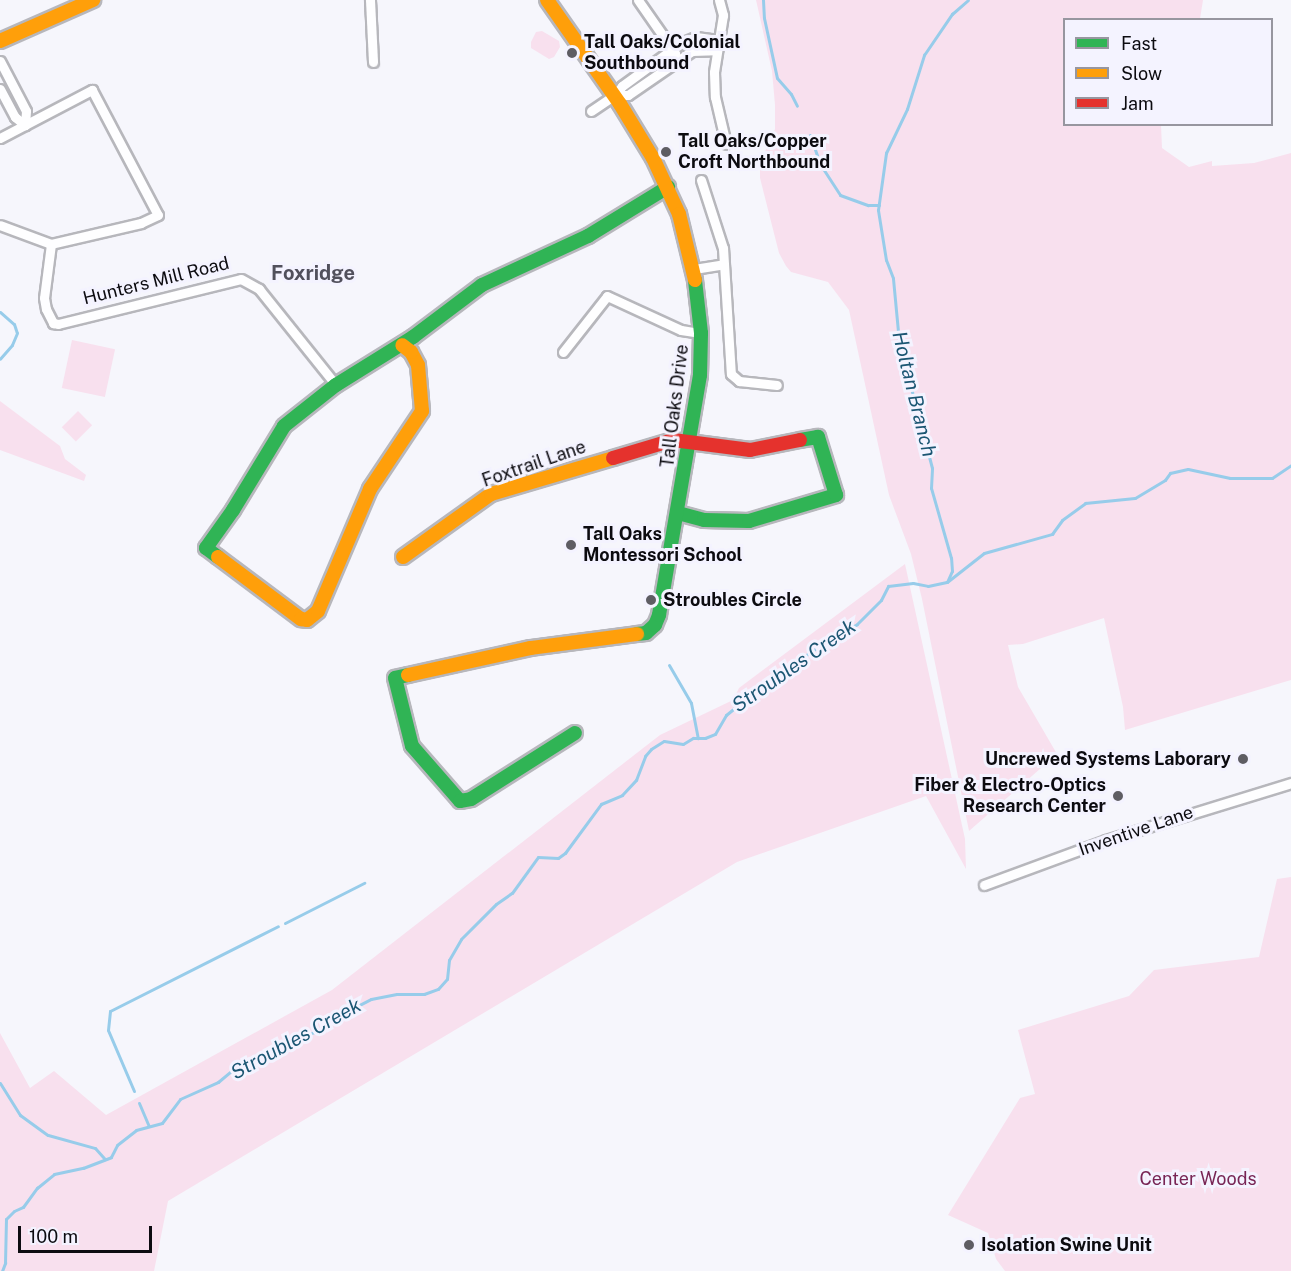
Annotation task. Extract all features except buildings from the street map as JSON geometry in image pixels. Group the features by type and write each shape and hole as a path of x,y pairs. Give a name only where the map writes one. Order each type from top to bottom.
{"street":[{"path":"0,41 93,0"},
{"path":"370,0 373,62"},
{"name":"Tall Oaks Drive","path":"547,0 615,95 668,187 684,228 694,269 701,333 700,375 691,440 658,618 646,633 531,648 395,678 412,746 460,801 471,799 575,734"},
{"path":"638,0 679,60"},
{"path":"719,0 723,15 717,45 715,97 726,144"},
{"path":"591,111 673,49 696,38 717,45"},
{"path":"615,95 628,95 692,51 717,45"},
{"path":"0,61 26,111 25,125"},
{"path":"0,89 15,117 25,125"},
{"path":"0,138 92,90 158,215 141,222 51,244 0,225"},
{"path":"701,180 723,248 731,375 739,381 777,385"},
{"path":"402,345 411,352 417,365 422,411 370,489 318,611 307,620 301,619 206,548 233,510 284,426 336,385 402,345 482,285 588,236 668,187"},
{"name":"Hunters Mill Road","path":"51,244 44,298 46,309 53,322 58,324 241,279 259,289 336,385"},
{"path":"694,269 724,264"},
{"path":"563,352 608,296 681,330 701,333"},
{"name":"Foxtrail Lane","path":"403,557 491,494 673,440 691,440 750,450 818,437 836,495 749,521 704,520 678,513"},
{"name":"Inventive Lane","path":"984,885 1106,840 1291,783"}],"green space":[{"path":"756,0 1203,0 1200,18 1063,18 1063,126 1161,126 1162,148 1189,167 1212,161 1212,166 1254,163 1291,153 1291,680 1125,730 1123,707 1104,618 1023,644 1008,645 1018,687 1057,754 969,831 922,599 911,554 889,495 849,310 828,282 791,272 779,253 760,178 760,163 775,129 772,71"},
{"path":"542,31 559,41 560,47 554,57 549,59 531,48 536,32"},
{"path":"72,340 115,349 105,397 62,388"},
{"path":"0,401 60,446 65,459 86,475 84,481 0,450"},
{"path":"78,411 92,425 76,441 62,427"},
{"path":"905,564 965,839 966,869 926,796 737,862 168,1201 154,1271 0,1271 0,1033 30,1088 54,1071 106,1115 332,990 660,735 733,700 739,688"},
{"name":"Center Woods","path":"1291,877 1291,1271 1005,1271 996,1259 988,1233 948,1215 1020,1098 1035,1094 1018,1030 1129,996 1154,970 1259,957 1277,879"}],"waterway":[{"path":"763,0 764,18 777,78 791,94 797,106"},
{"name":"Holtan Branch","path":"947,582 952,571 951,558 931,488 932,468 899,342 893,278 886,260 878,210 886,153 907,109 924,55 952,14 968,0"},
{"path":"810,135 820,164 840,195 868,205 879,205"},
{"path":"0,312 14,324 17,333 12,345 0,359"},
{"name":"Stroubles Creek","path":"2,1271 5,1263 6,1219 14,1211 23,1207 37,1188 54,1174 83,1168 111,1157 117,1145 136,1130 162,1123 180,1099 218,1082 231,1071 287,1041 321,1030 332,1019 371,999 397,994 424,994 438,989 447,979 449,960 461,939 496,904 512,893 538,857 558,858 565,853 601,804 622,795 636,780 645,756 651,749 664,741 683,744 693,738 705,738 715,734 726,715 766,682 833,637 857,624 881,600 888,586 913,583 928,586 947,582 984,553 1052,534 1062,520 1085,503 1135,498 1165,480 1170,473 1188,469 1230,478 1272,478 1291,465"},
{"path":"669,665 691,703 698,738"},
{"path":"285,923 364,883"},
{"path":"134,1091 108,1030 110,1011 278,926"},
{"path":"0,1083 20,1115 48,1135 95,1148 105,1159"},
{"path":"139,1103 149,1126"}],"traffic: fast":[{"path":"218,557 206,548 233,510 284,426 336,385 413,337 482,285 588,236 668,187"},
{"path":"637,634 646,633 655,625 659,615 700,375 701,333 695,280"},
{"path":"678,513 704,520 749,521 836,495 818,437 800,440"},
{"path":"408,675 395,678 412,746 460,801 471,799 575,733"}],"traffic: slow":[{"path":"0,41 93,0"},
{"path":"547,0 620,104 653,158 679,214 695,280"},
{"path":"218,557 301,619 307,620 318,611 370,489 422,411 418,365 411,352 402,345"},
{"path":"403,557 491,494 613,458"},
{"path":"408,675 531,648 637,634"}],"traffic: jam":[{"path":"613,458 673,440 750,450 800,440"}],"place":[{"name":"Tall Oaks/Colonial Southbound","path":"572,53"},
{"name":"Tall Oaks/Copper Croft Northbound","path":"666,152"},
{"name":"Tall Oaks Montessori School","path":"571,545"},
{"name":"Stroubles Circle","path":"651,600"},
{"name":"Uncrewed Systems Laborary","path":"1243,759"},
{"name":"Fiber & Electro-Optics Research Center","path":"1118,796"},
{"name":"Isolation Swine Unit","path":"969,1245"}],"district":[{"name":"Foxridge","path":"313,273"}]}
